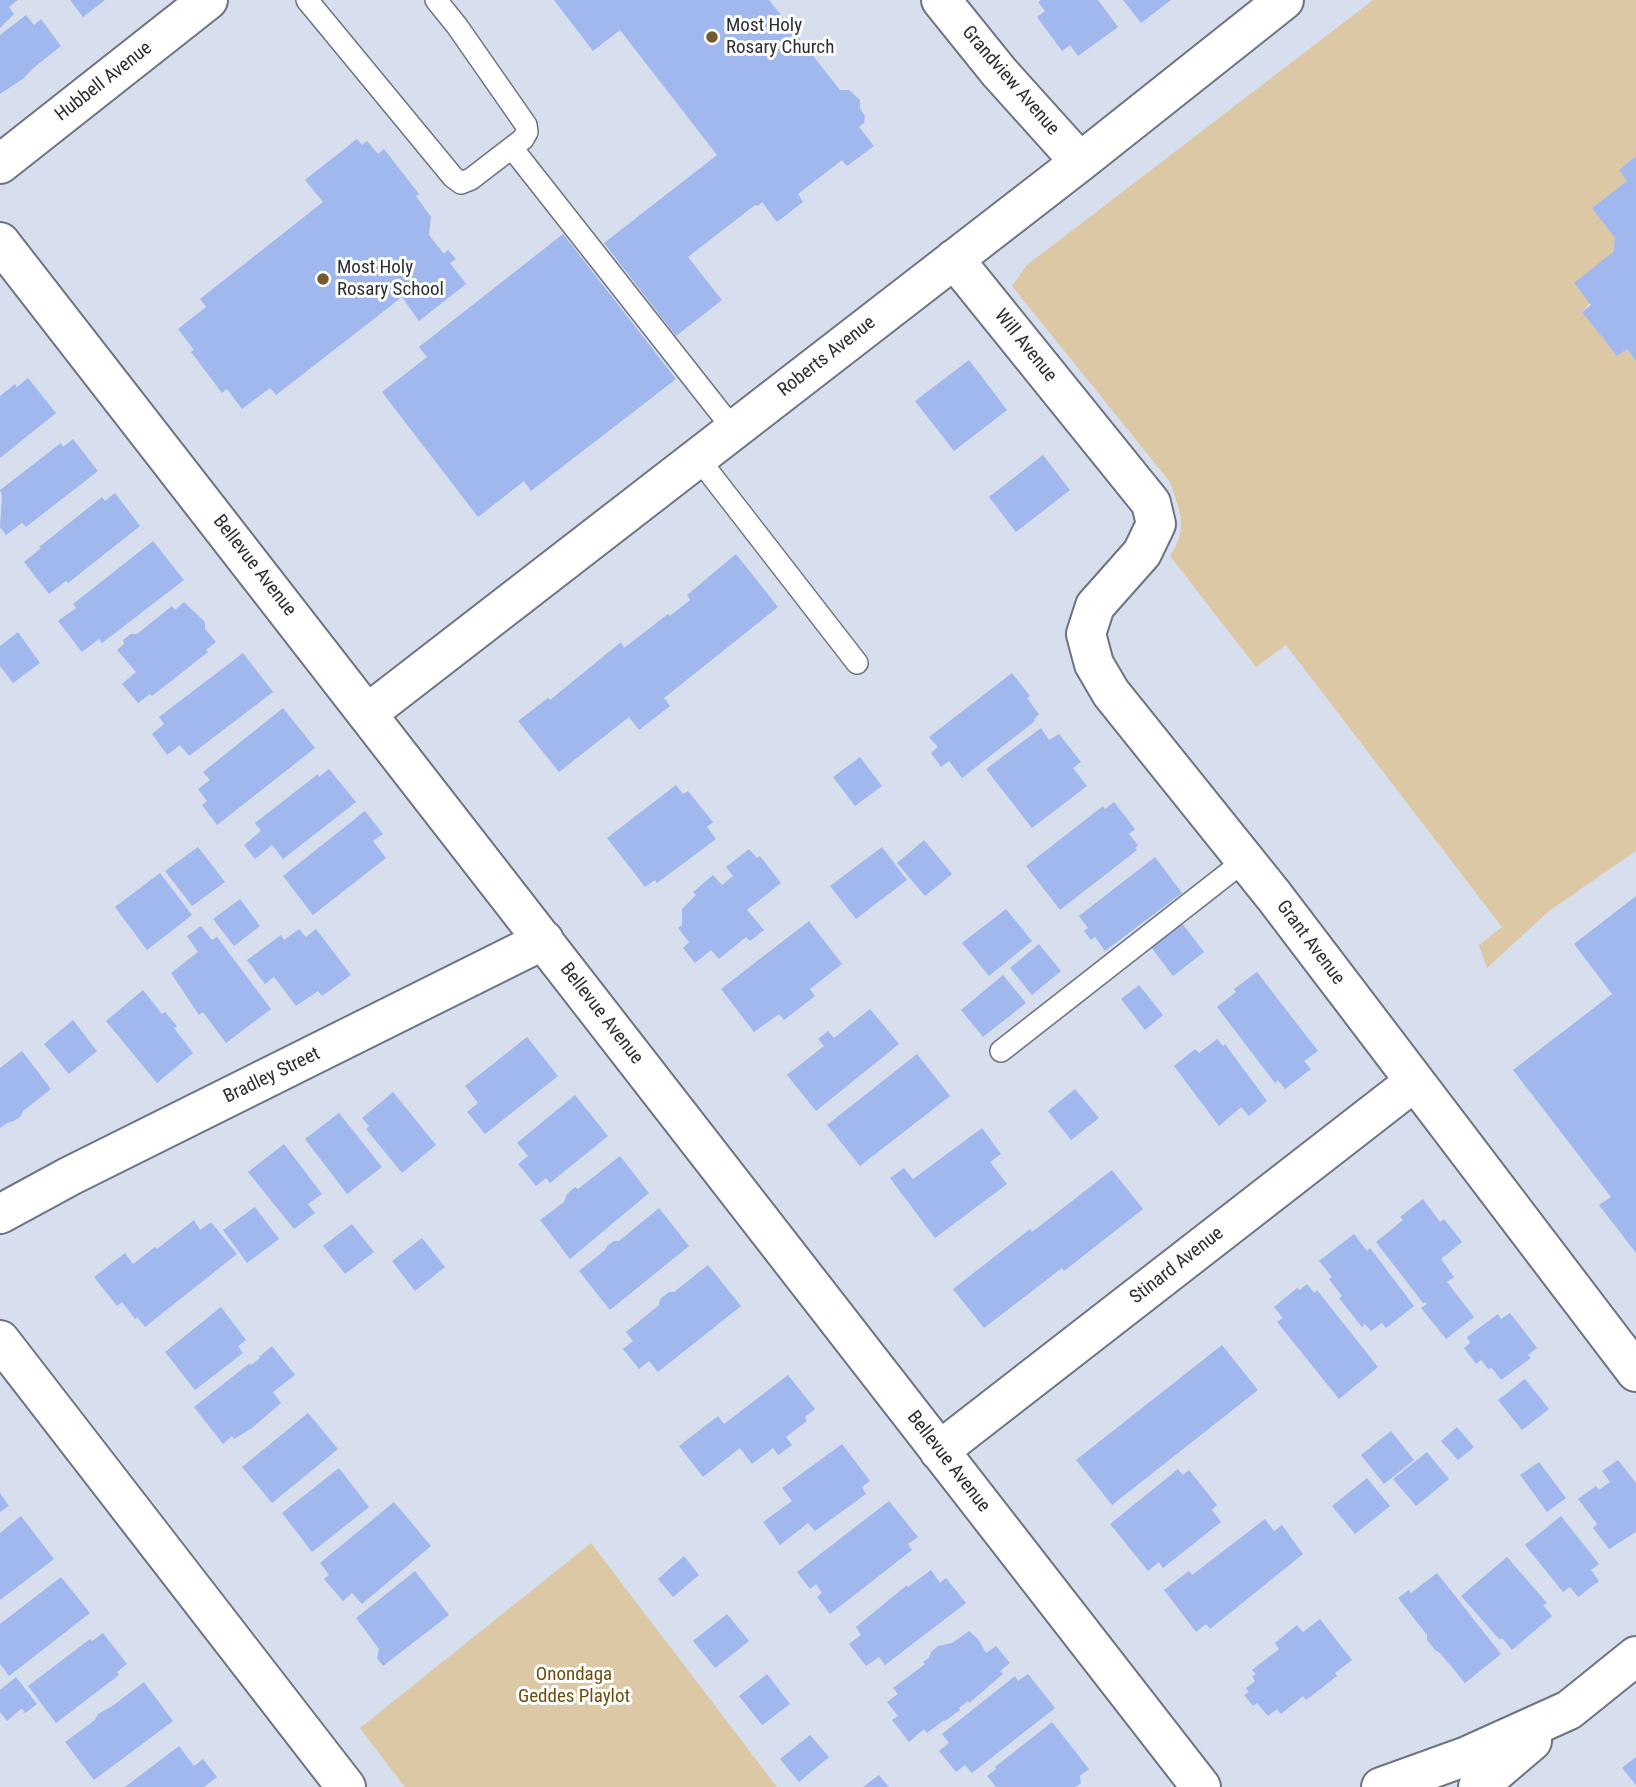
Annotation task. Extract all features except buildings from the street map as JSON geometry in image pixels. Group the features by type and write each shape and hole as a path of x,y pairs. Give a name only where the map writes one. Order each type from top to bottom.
{"street":[{"name":"Hubbell Avenue","path":"0,164 208,0"},
{"name":"Grandview Avenue","path":"942,0 999,72 1080,162"},
{"name":"Roberts Avenue","path":"369,713 1080,162 1284,0"},
{"name":"Bellevue Avenue","path":"0,242 369,713 1201,1787"},
{"name":"Will Avenue","path":"954,259 1151,503"},
{"name":"Grant Avenue","path":"1151,503 1156,524 1142,553 1095,606 1086,634 1094,664 1111,693 1274,896 1636,1372"},
{"name":"Bradley Street","path":"0,1214 94,1164 544,940"},
{"name":"Stinard Avenue","path":"939,1451 1414,1082"},
{"path":"0,1340 346,1787"},
{"path":"1478,1787 1636,1656"},
{"path":"1381,1787 1467,1756 1569,1710"}],"lane":[{"path":"307,0 453,177 461,183 512,148 527,132 526,125 436,0"},
{"path":"512,148 734,429"},
{"path":"698,458 857,663"},
{"path":"1001,1051 1244,860"}],"green space":[{"path":"1373,0 1636,0 1636,156 1619,170 1627,181 1592,208 1615,238 1604,278 1582,312 1617,356 1627,349 1636,361 1636,851 1549,911 1487,968 1479,945 1502,927 1286,645 1256,667 1170,556 1179,536 1181,519 1170,482 1012,286 1027,265"},
{"name":"Onondaga Geddes Playlot","path":"591,1543 777,1787 405,1787 360,1728"}],"place":[{"name":"Most Holy Rosary Church","path":"712,37"},
{"name":"Most Holy Rosary School","path":"323,279"}]}
